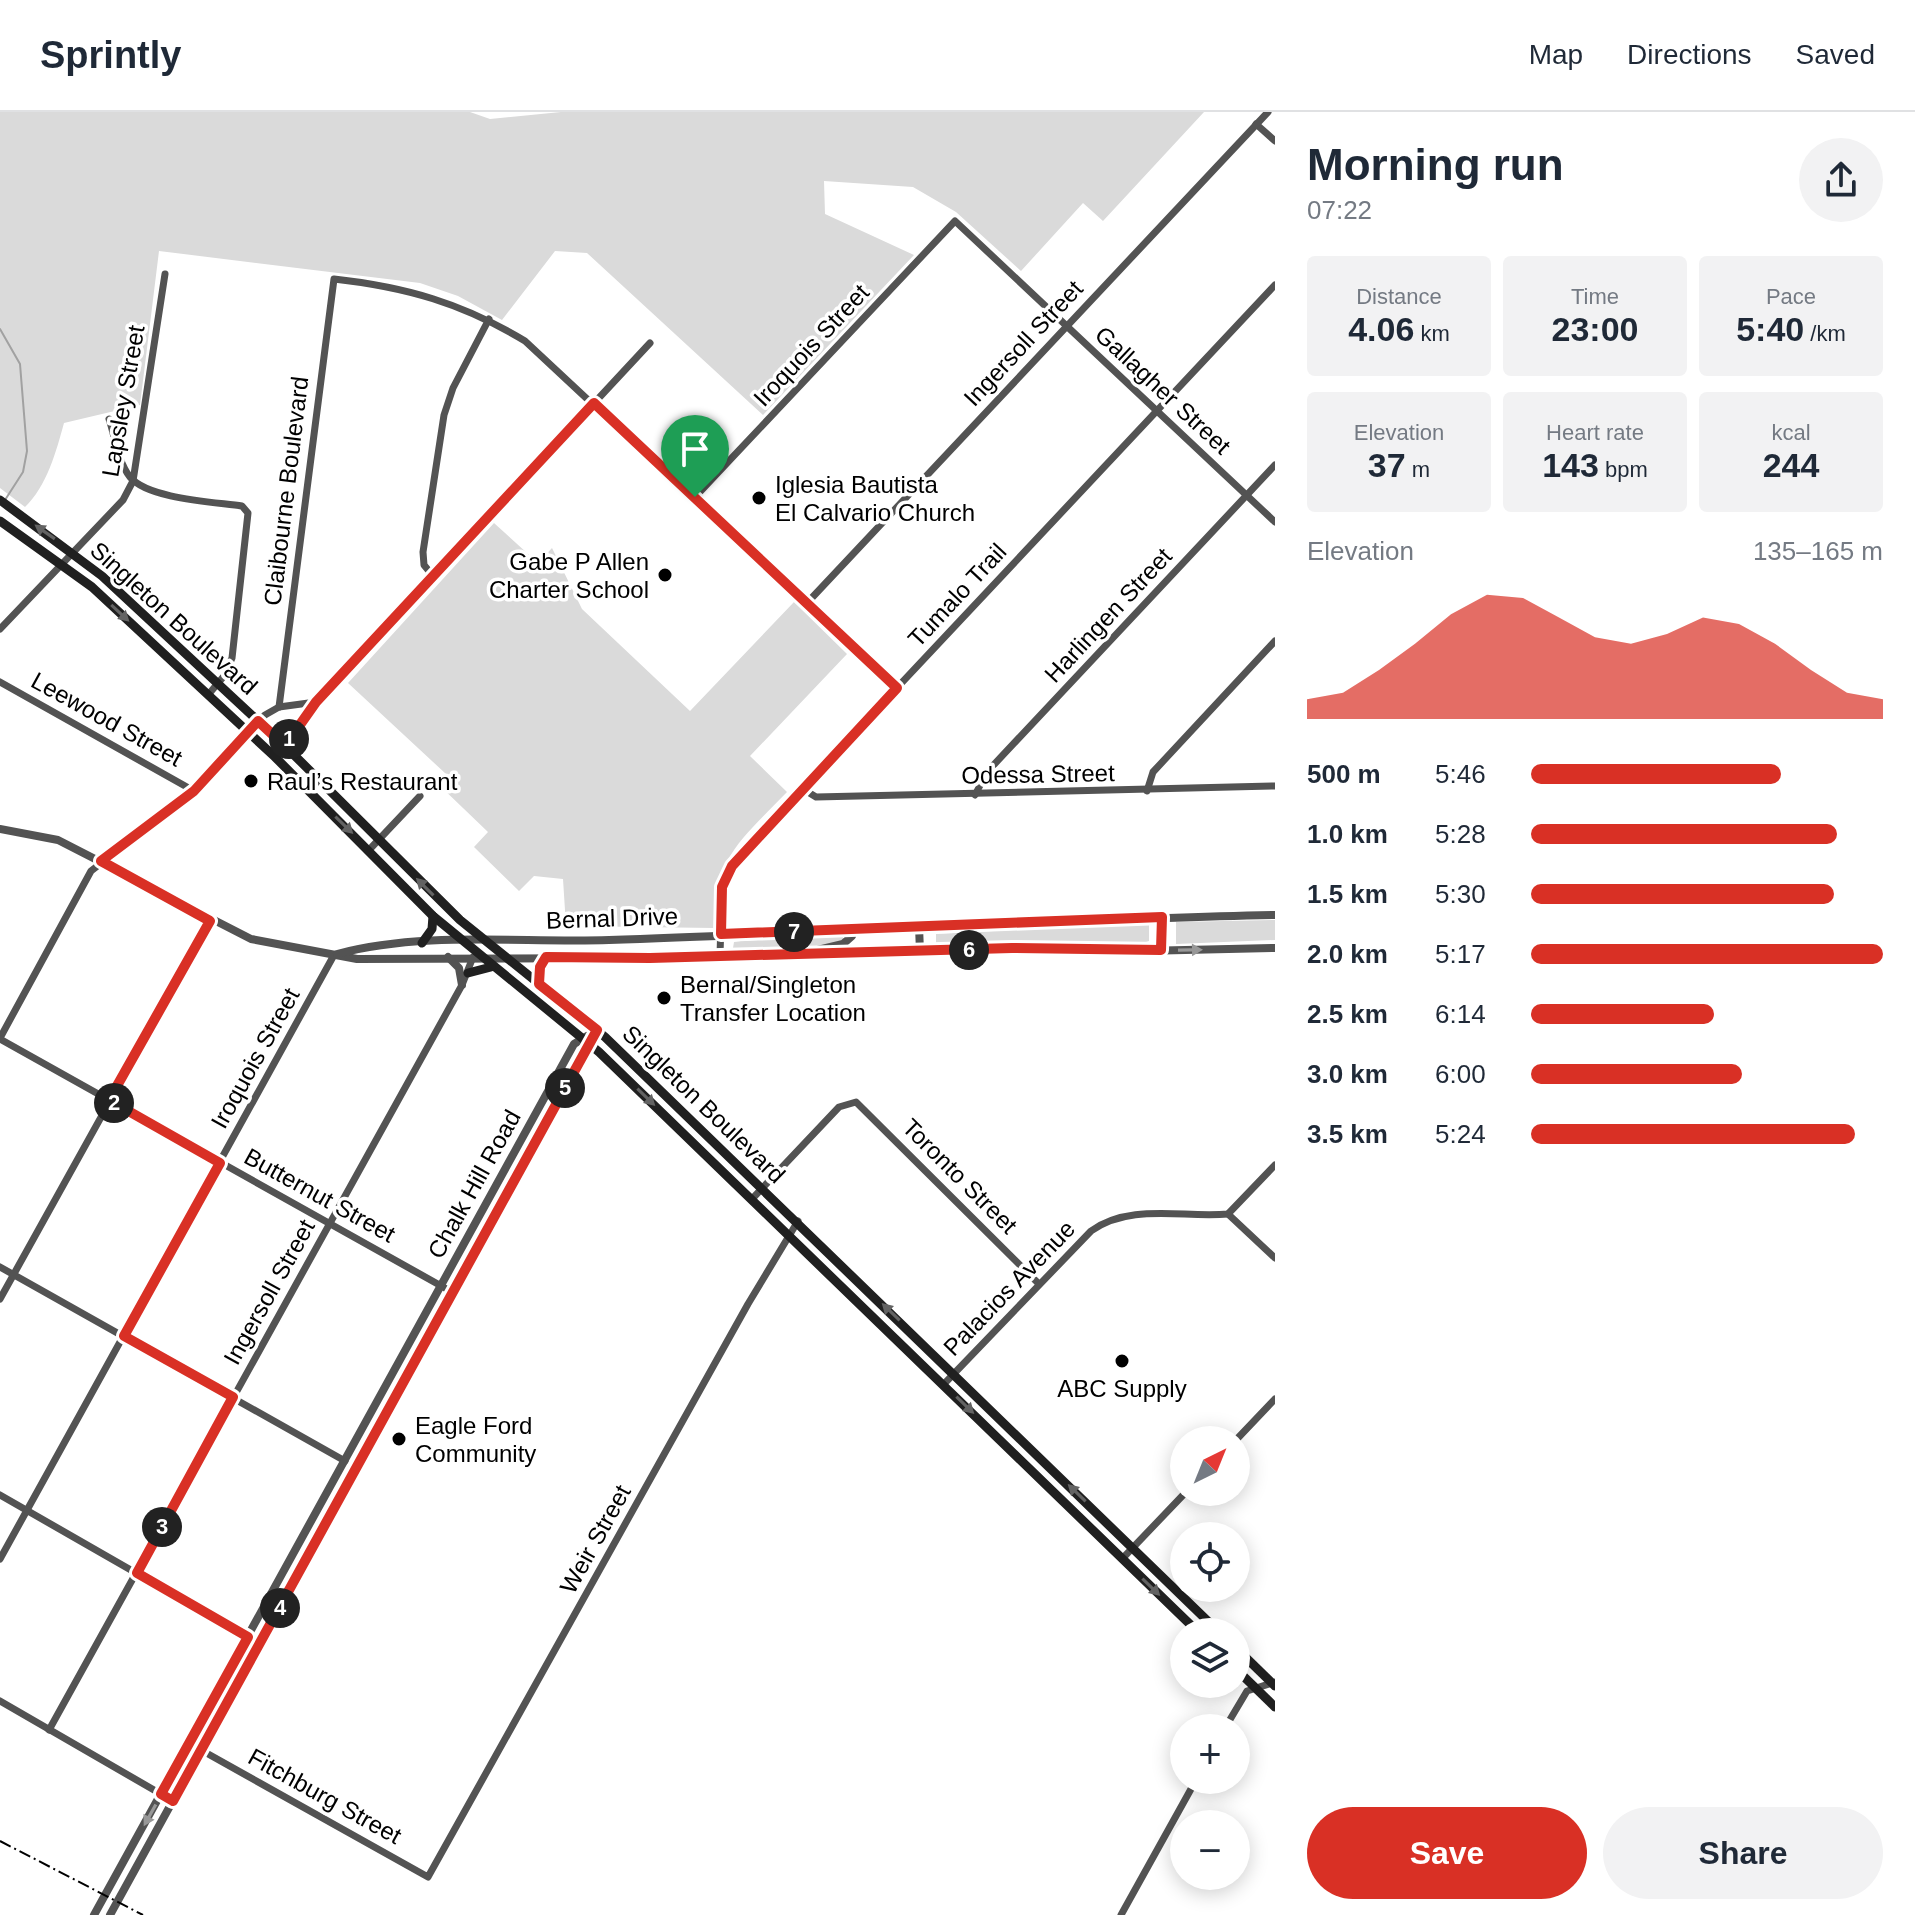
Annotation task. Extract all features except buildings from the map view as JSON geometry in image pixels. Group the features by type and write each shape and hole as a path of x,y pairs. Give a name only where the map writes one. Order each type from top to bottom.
{"main road":[{"name":"Singleton Boulevard","path":"0,500 72,551 285,746 422,885 482,940 597,1030 763,1187 1205,1618"},
{"name":"Singleton Boulevard","path":"4,524 62,562 208,695 476,957 586,1041 1183,1618"},
{"path":"422,943 432,929 433,916"},
{"path":"539,984 540,967 546,957"},
{"path":"468,973 491,967"},
{"path":"991,1430 1002,1419"},
{"path":"1250,1661 1274,1684"},
{"path":"1250,1683 1275,1707"}],"street":[{"name":"Ingersoll Street","path":"807,603 1268,112"},
{"path":"1256,124 1275,141"},
{"name":"Gallagher Street","path":"955,221 1275,522"},
{"name":"Iroquois Street","path":"695,497 955,221"},
{"name":"Lapsley Street","path":"0,629 123,500 133,481 165,274"},
{"name":"Claibourne Boulevard","path":"279,707 334,279 391,285 489,319"},
{"name":"Tumalo Trail","path":"720,955 722,887 732,866 1275,285"},
{"path":"433,576 424,565 423,552 438,438 453,388 489,319 525,341 594,403 897,688"},
{"path":"285,746 316,702 650,343"},
{"path":"109,419 123,462 133,481"},
{"name":"Harlingen Street","path":"975,795 987,772 1275,465"},
{"name":"Claibourne Boulevard","path":"133,481 147,490 242,506 250,517 232,658 218,684 208,695"},
{"path":"1147,791 1153,772 1275,641"},
{"name":"Leewood Street","path":"0,682 194,791"},
{"path":"0,1038 91,871 194,791 258,721 279,707 316,702"},
{"name":"Odessa Street","path":"803,789 816,797 1275,786"},
{"path":"369,850 420,796"},
{"name":"Bernal Drive","path":"0,829 58,840 210,921 251,939 357,959 800,955 1012,948 1275,948"},
{"name":"Bernal Drive","path":"334,955 359,948 482,940 852,931 919,926 1275,915"},
{"path":"1161,950 1162,917"},
{"path":"0,1299 210,921"},
{"path":"919,926 920,952"},
{"path":"800,955 843,944 852,936 852,931"},
{"name":"Iroquois Street","path":"0,1559 334,955"},
{"path":"447,957 459,968 462,985"},
{"name":"Ingersoll Street","path":"49,1730 476,957"},
{"name":"Chalk Hill Road","path":"110,1915 375,1434 586,1041 597,1030"},
{"name":"Butternut Street","path":"0,1038 452,1292"},
{"name":"Chalk Hill Road","path":"94,1915 574,1044 586,1041"},
{"name":"Toronto Street","path":"763,1187 839,1107 849,1101 863,1107 1039,1284"},
{"path":"1275,1165 1228,1214 1275,1258"},
{"path":"752,1199 763,1187"},
{"name":"Palacios Avenue","path":"944,1384 1039,1284 1105,1221 1130,1215 1228,1214"},
{"name":"Weir Street","path":"428,1877 798,1221"},
{"path":"0,1267 345,1461"},
{"path":"1249,1426 1275,1399"},
{"path":"377,1403 388,1410"},
{"path":"364,1428 375,1434"},
{"path":"0,1495 260,1644"},
{"path":"1122,1559 1173,1506"},
{"path":"292,1556 304,1563"},
{"path":"1233,1714 1243,1695 1255,1688 1274,1684"},
{"path":"0,1701 173,1801"},
{"name":"Fitchburg Street","path":"201,1750 428,1877"},
{"path":"1121,1915 1188,1794"}],"shaded area":[{"path":"0,112 470,112 490,119 561,112 1204,112 1103,221 1083,203 1021,271 956,212 913,187 824,181 825,214 914,255 763,415 587,253 555,251 502,320 458,296 420,283 159,251 140,405 64,423 45,479 25,507 0,488"},
{"path":"494,523 538,563 552,548 582,609 690,711 794,602 847,654 750,756 787,792 733,851 719,883 714,928 566,926 563,879 534,876 519,891 474,847 488,832 438,784 446,774 348,683"},
{"path":"1275,920 1275,940 1176,944 1176,922"},
{"path":"1149,923 1149,941 1146,942 1091,947 936,945 936,934"},
{"path":"843,935 843,941 805,949 774,951 733,948 734,942 741,941"}],"waterway":[{"path":"0,329 20,364 27,451 23,472 5,500"}],"railway":[{"path":"0,1841 143,1915"}],"place":[{"name":"Iglesia Bautista El Calvario Church","path":"759,498"},
{"name":"Gabe P Allen Charter School","path":"665,575"},
{"name":"Raul’s Restaurant","path":"251,781"},
{"name":"Bernal/Singleton Transfer Location","path":"664,998"},
{"name":"ABC Supply","path":"1122,1361"},
{"name":"Eagle Ford Community","path":"399,1439"}],"route":[{"path":"594,403 695,497 897,688 739,856 722,887 721,934 1043,924 1162,917 1161,950 1098,952 1012,948 650,958 546,957 540,967 539,984 597,1030 173,1801 161,1794 248,1637 137,1573 233,1397 124,1336 220,1163 109,1100 210,921 101,861 194,791 258,721 285,746 316,702 594,403"}]}
